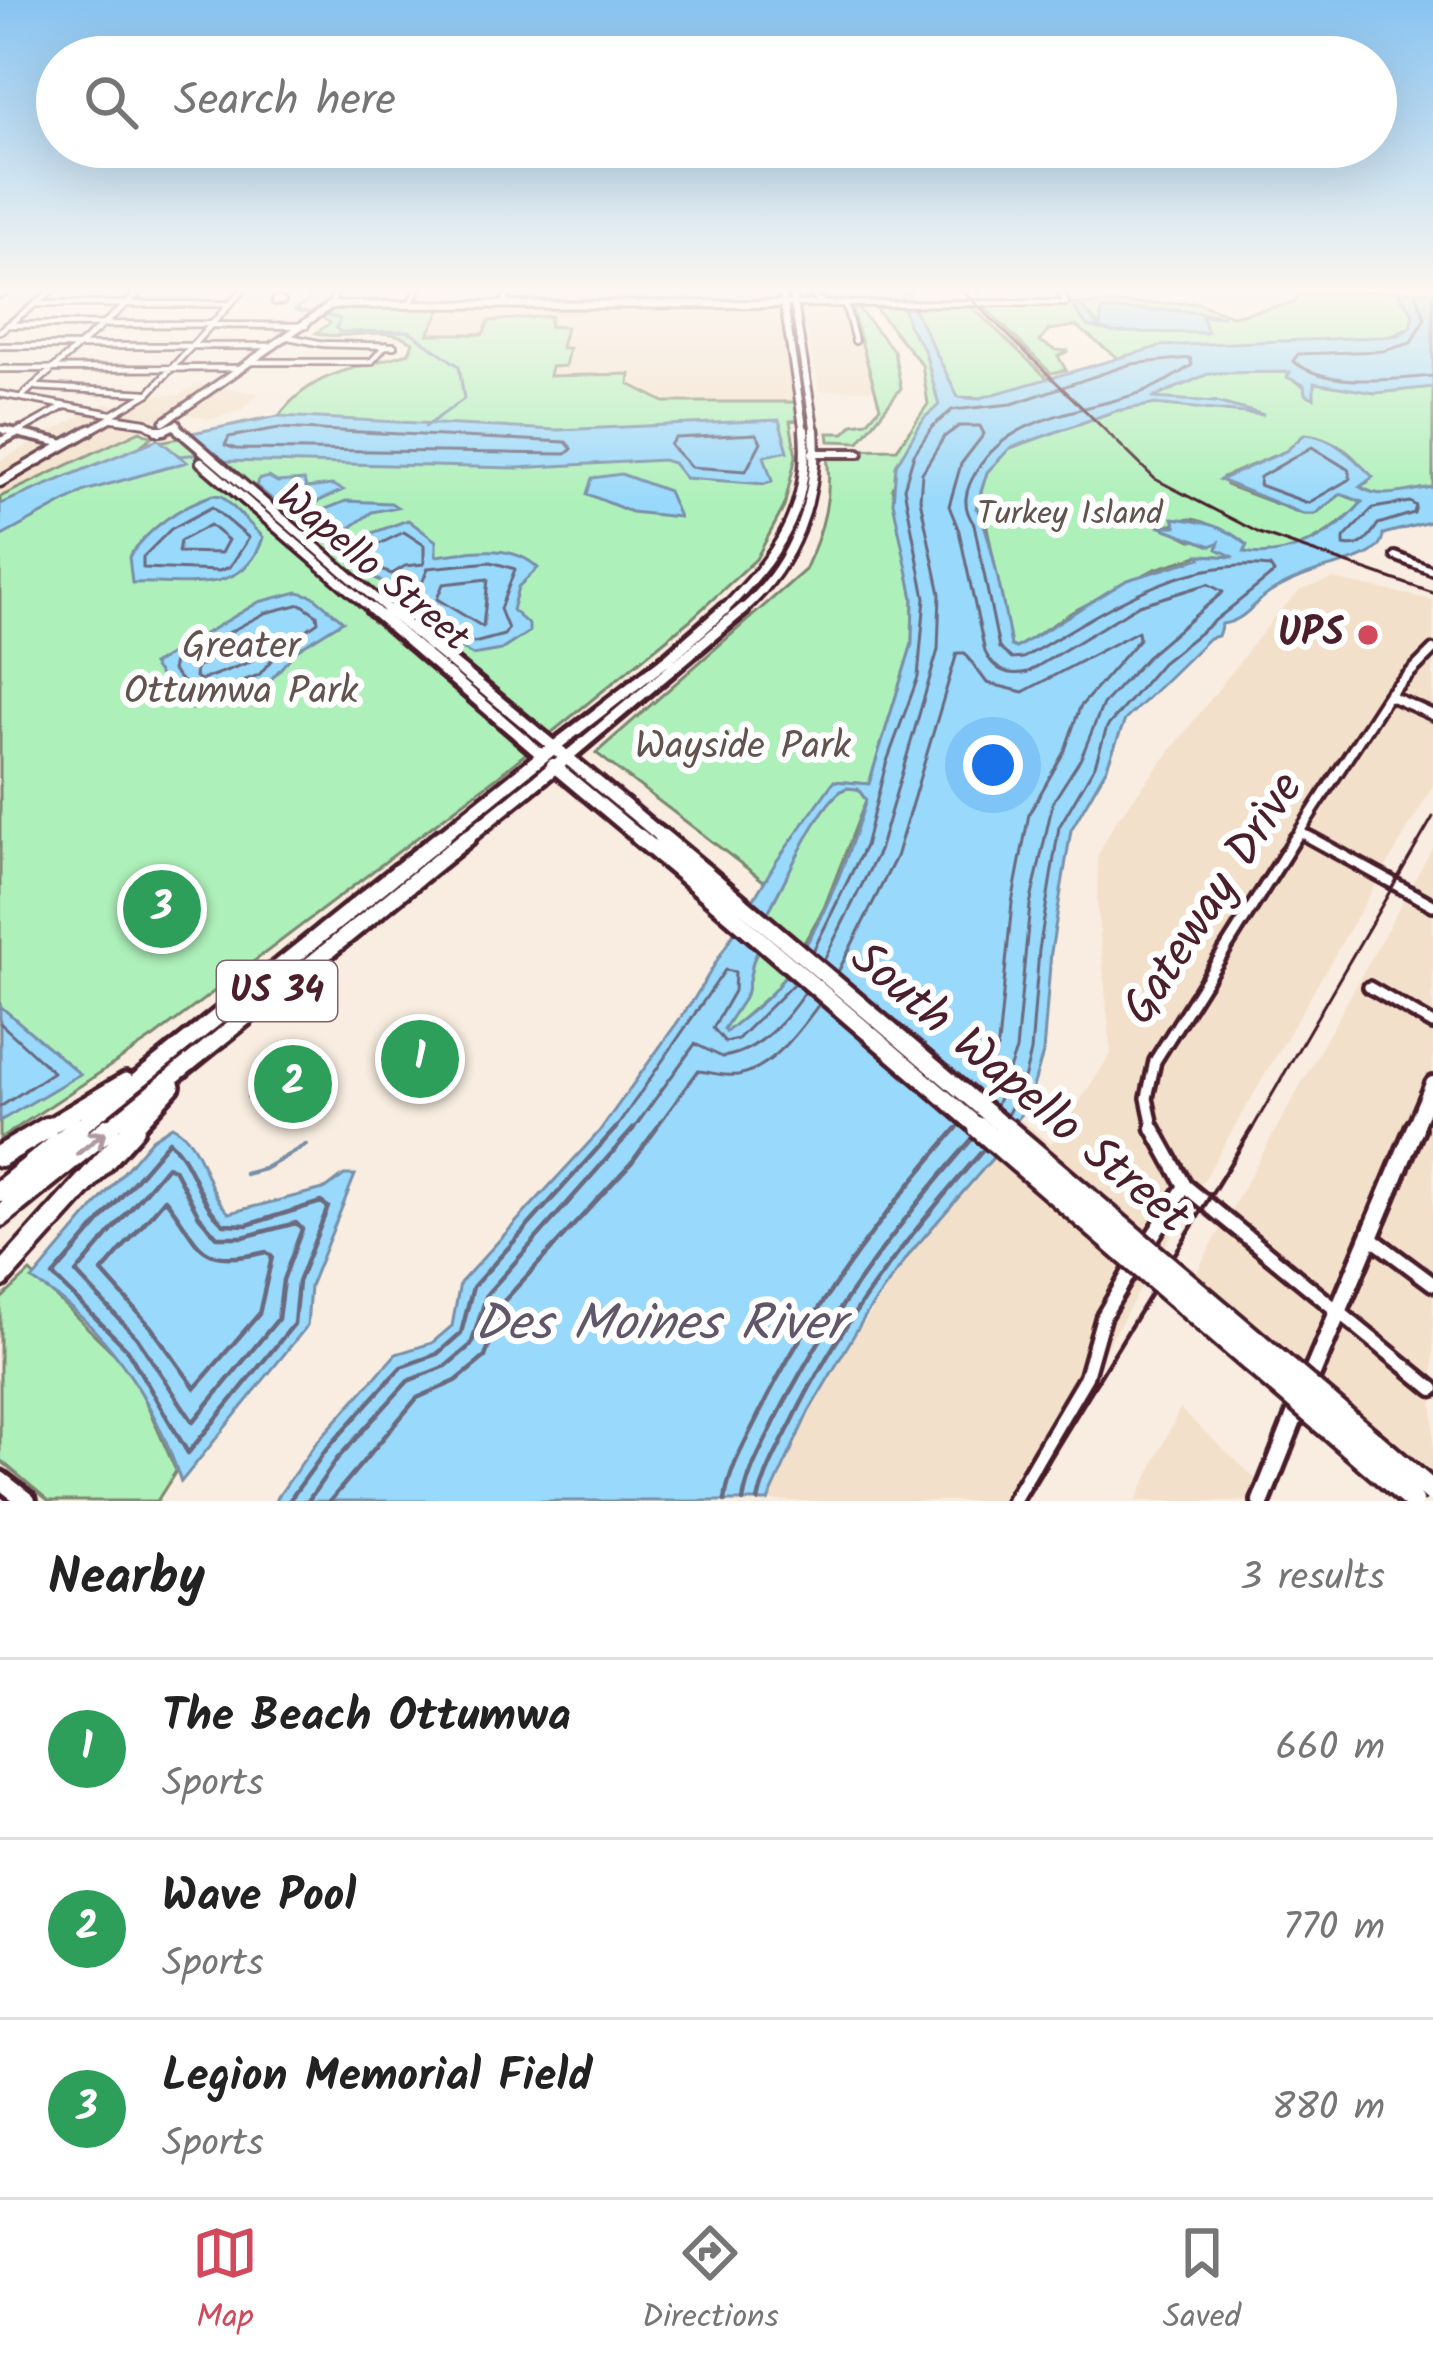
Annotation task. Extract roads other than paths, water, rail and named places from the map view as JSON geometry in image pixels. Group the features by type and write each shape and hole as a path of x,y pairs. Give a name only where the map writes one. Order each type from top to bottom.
{"highway":[{"name":"South Wapello Street","path":"555,757 1433,1492"},
{"name":"US 34","path":"0,1191 214,1031 555,757"},
{"name":"South Wapello Street","path":"698,877 1413,1501"},
{"name":"US 34","path":"0,1216 214,1031"},
{"path":"0,1156 214,1031"},
{"path":"0,1276 214,1031"}],"main road":[{"name":"US 34","path":"555,757 717,633 774,578 813,505 811,452 797,361"},
{"path":"160,425 251,362"},
{"path":"0,482 113,415 176,424 190,402"},
{"name":"Wapello Street","path":"176,424 232,480 555,757"},
{"name":"Wapello Street","path":"160,425 464,687 555,757"},
{"name":"US 34","path":"555,757 761,574 798,511 811,452"},
{"path":"1261,1501 1432,1093"},
{"path":"0,1480 26,1501"}],"street":[{"path":"26,397 64,361"},
{"path":"0,394 113,415 149,393 178,361"},
{"path":"251,362 372,361"},
{"path":"0,369 242,368"},
{"path":"34,387 149,393"},
{"path":"0,442 87,393"},
{"path":"0,429 64,444"},
{"path":"811,452 859,453"},
{"path":"0,470 14,473"},
{"path":"1395,556 1433,571"},
{"name":"Gateway Drive","path":"1433,650 1388,695 1150,1065 1147,1111 1159,1147 1185,1186 1433,1389"},
{"path":"451,695 464,687"},
{"path":"1388,695 1433,716"},
{"path":"1300,832 1433,905"},
{"path":"1369,987 1433,1024"},
{"path":"1013,1501 1086,1377 1103,1317 1185,1186"},
{"path":"1371,1238 1433,1284"},
{"name":"South Wapello Street","path":"1185,1293 1426,1501"}],"water":[{"name":"Des Moines River","path":"928,361 940,361 958,397 977,399 1109,361 1433,361 1433,387 1375,393 1314,383 1314,398 1305,394 1304,385 1287,377 1290,372 1210,373 1152,398 1216,402 1264,415 1155,404 1115,411 1010,448 987,472 976,508 991,550 1011,646 1016,648 1127,580 1201,558 1199,555 1234,557 1217,549 1219,542 1211,546 1158,526 1176,526 1173,518 1221,528 1247,545 1244,552 1260,554 1292,549 1338,525 1362,502 1341,494 1315,514 1303,514 1220,480 1286,451 1305,434 1334,443 1358,463 1373,477 1360,487 1368,491 1395,493 1433,487 1433,521 1383,534 1367,555 1271,592 1243,615 1222,624 1218,636 1209,638 1125,720 1106,769 1071,830 1051,952 1043,1053 1029,1101 997,1153 911,1252 867,1313 809,1411 768,1501 275,1501 316,1443 396,1354 432,1343 452,1326 460,1283 598,1133 694,999 776,862 834,781 869,784 912,644 913,598 893,502 896,465 924,418 939,405","holes":["858,789 866,800 840,873 791,968 758,1006 726,1032 746,995 753,961 771,923 768,912 804,843 837,794"]},
{"path":"279,416 557,430 779,420 788,451 764,456 772,481 765,484 685,478 673,463 663,460 516,468 223,461 192,433"},
{"path":"158,439 187,462 85,491 0,537 0,504"},
{"path":"621,474 668,491 679,517 631,512 587,494 592,478"},
{"path":"269,477 277,482 304,480 306,488 332,485 343,490 308,506 281,507 256,486 258,480"},
{"path":"213,495 222,496 263,537 255,556 242,570 210,582 132,583 129,557 146,537 177,512"},
{"path":"346,501 397,507 372,512 332,541 321,539 300,519"},
{"path":"408,520 436,541 436,556 503,552 538,568 518,587 512,610 529,625 529,632 501,650 472,655 393,603 384,592 386,584 366,573 357,548 372,533"},
{"path":"298,592 313,596 343,621 298,649 266,685 192,709 176,698 152,665 259,602"},
{"path":"0,1006 80,1074 0,1121"},
{"path":"317,1060 329,1061 335,1069 330,1094 319,1097 317,1107 322,1109 308,1121 292,1115 306,1108 275,1096 248,1097 257,1074 280,1074"},
{"path":"172,1126 191,1144 229,1213 327,1188 344,1175 355,1175 310,1286 307,1326 181,1482 157,1422 125,1367 83,1319 32,1280 152,1139"}],"waterway":[{"path":"425,427 464,399 459,366 452,361"},
{"path":"179,456 200,454"},
{"path":"245,1174 264,1169 306,1145"}],"railway":[{"path":"1035,361 1155,479 1259,533 1433,593"},
{"path":"1251,1131 1433,817"},
{"path":"1024,1501 1252,1128"}],"place":[{"name":"UPS","path":"1368,635"},
{"name":"Legion Memorial Field","path":"162,909"},
{"name":"The Beach Ottumwa","path":"420,1059"},
{"name":"Wave Pool","path":"293,1084"}],"park label":[{"name":"Turkey Island","path":"1070,515"},
{"name":"Greater Ottumwa Park","path":"241,670"},
{"name":"Wayside Park","path":"743,748"}]}
